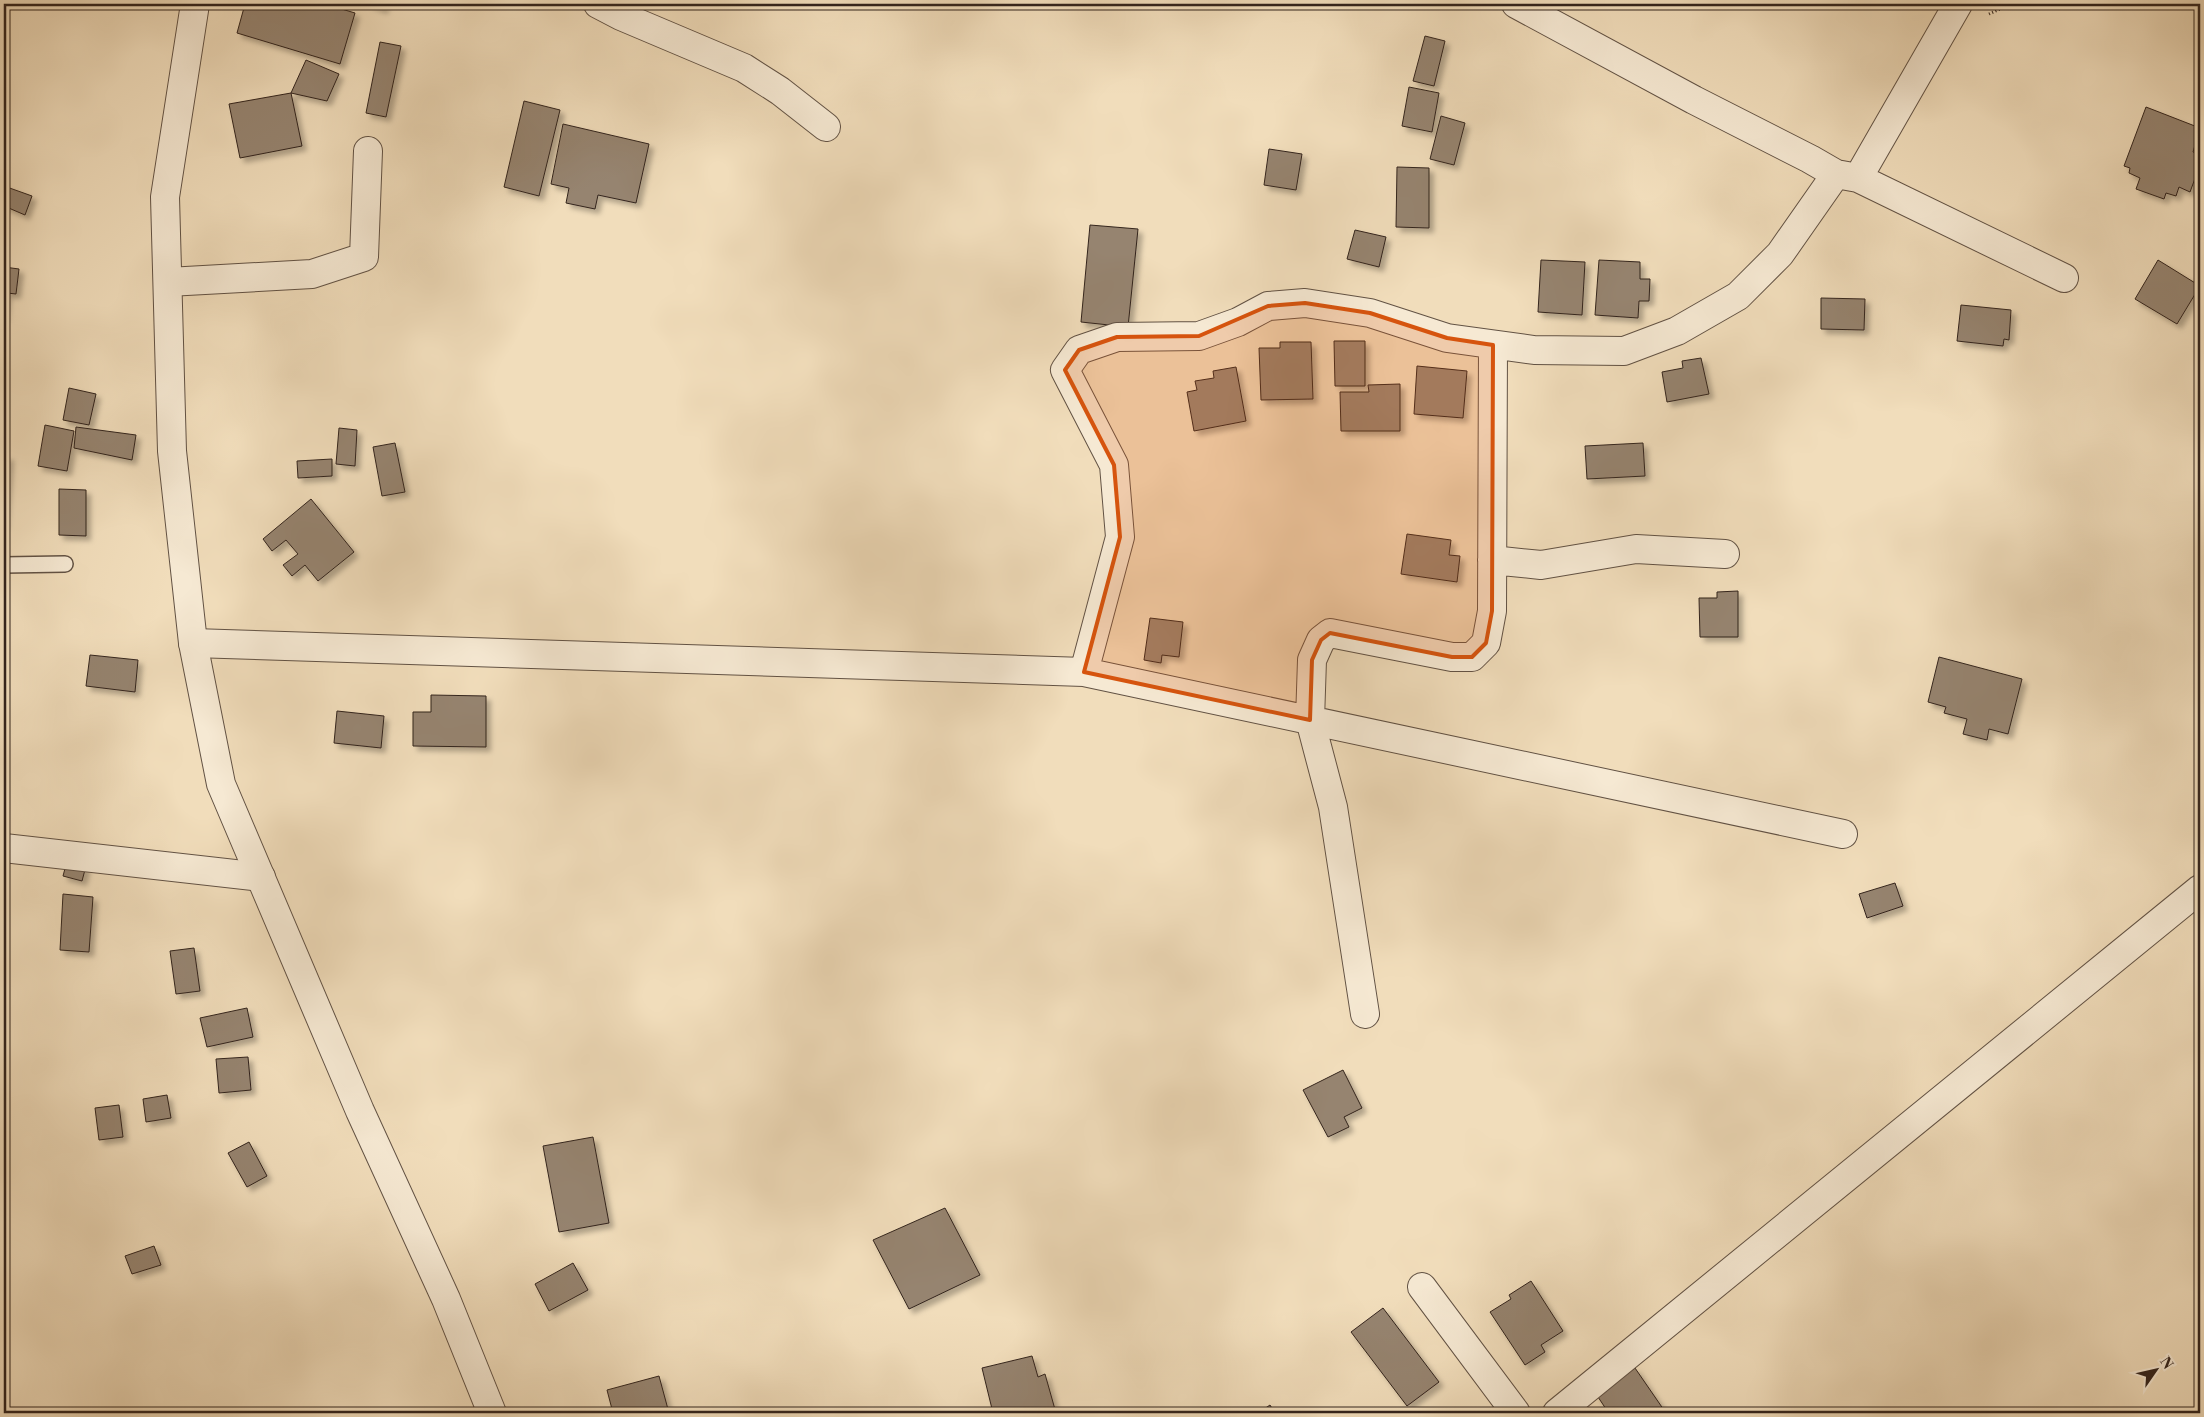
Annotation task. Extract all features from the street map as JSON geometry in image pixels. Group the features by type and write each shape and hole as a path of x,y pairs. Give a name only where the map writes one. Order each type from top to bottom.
{"street":[{"path":"195,4 165,198 172,451 193,643 221,784 360,1111 446,1299 492,1413"},
{"path":"598,4 621,16 744,68 780,91 826,127"},
{"path":"1516,4 1694,100 1810,159 2064,278"},
{"path":"1084,672 1120,537 1114,465 1065,370 1080,350 1117,337 1199,336 1238,322 1268,306 1305,303 1370,313 1447,338 1534,350 1624,351 1677,331 1738,296 1780,254 1847,176 1958,4"},
{"path":"168,282 312,274 364,257 368,150"},
{"path":"1365,1014 1333,807 1310,720 1312,660 1321,640 1330,634 1452,657 1472,657 1486,643 1492,612 1493,344"},
{"path":"1492,560 1541,565 1636,549 1725,554"},
{"path":"193,643 1084,672 1843,834"},
{"path":"4,848 261,877"},
{"path":"1557,1413 2200,889"},
{"path":"1422,1287 1516,1413"}],"lane":[{"path":"4,565 65,564"}],"highlighted area":[{"path":"1305,303 1370,313 1447,338 1493,345 1492,611 1486,643 1472,657 1452,657 1330,633 1321,640 1312,660 1310,720 1084,672 1120,537 1114,465 1065,370 1079,350 1117,337 1199,336 1268,306"}],"building":[{"path":"245,4 325,4 355,13 340,64 237,33"},
{"path":"368,4 385,4 383,9"},
{"path":"1425,36 1445,41 1434,86 1413,81"},
{"path":"380,42 401,46 386,117 366,113"},
{"path":"306,60 339,74 327,101 291,93"},
{"path":"1409,87 1439,93 1432,132 1402,126"},
{"path":"291,93 302,146 240,158 229,104"},
{"path":"524,101 560,110 539,196 504,187"},
{"path":"2146,107 2200,128 2193,152 2200,155 2200,165 2190,192 2179,187 2176,196 2166,193 2164,199 2136,189 2140,178 2129,173 2130,168 2124,166"},
{"path":"1441,116 1465,123 1454,165 1430,159"},
{"path":"563,124 649,144 636,203 598,195 595,209 566,203 569,188 551,184"},
{"path":"1269,149 1302,154 1296,190 1264,185"},
{"path":"1397,167 1429,168 1429,228 1396,227"},
{"path":"4,186 32,196 25,215 4,206"},
{"path":"1090,225 1138,229 1128,327 1081,322"},
{"path":"1355,230 1386,237 1379,267 1347,259"},
{"path":"1541,260 1585,262 1582,315 1538,312"},
{"path":"1599,260 1640,262 1640,279 1650,279 1649,301 1639,301 1638,318 1595,315"},
{"path":"2158,260 2200,286 2177,324 2135,299"},
{"path":"4,267 19,269 16,294 7,293 4,318"},
{"path":"1821,298 1865,299 1864,330 1821,329"},
{"path":"1961,305 2011,310 2009,340 2004,339 2003,346 1957,341"},
{"path":"1334,341 1365,341 1365,386 1335,386"},
{"path":"1280,342 1311,342 1313,399 1261,400 1259,348 1280,348"},
{"path":"1701,358 1709,394 1667,402 1662,372 1683,368 1682,361"},
{"path":"1417,366 1467,371 1463,418 1414,414"},
{"path":"1236,367 1246,421 1194,431 1187,392 1197,390 1195,381 1214,378 1213,371"},
{"path":"1400,384 1400,431 1341,431 1340,392 1369,392 1368,385"},
{"path":"69,388 96,394 89,425 63,420"},
{"path":"45,425 74,431 67,471 38,466"},
{"path":"76,427 136,435 132,460 74,448"},
{"path":"339,428 357,430 355,466 336,464"},
{"path":"395,443 405,492 382,496 373,447"},
{"path":"1643,443 1645,476 1587,479 1585,446"},
{"path":"4,456 9,456 4,525"},
{"path":"332,459 332,476 298,478 297,461"},
{"path":"59,489 86,490 86,536 59,535"},
{"path":"311,499 354,552 318,581 305,565 292,576 283,565 298,554 286,540 272,551 263,539"},
{"path":"1407,534 1451,540 1449,555 1460,556 1457,582 1401,574"},
{"path":"1738,591 1738,637 1700,637 1699,598 1717,598 1717,592"},
{"path":"1150,618 1183,622 1179,657 1162,655 1161,663 1144,660"},
{"path":"90,655 138,660 135,692 86,686"},
{"path":"1939,657 2022,679 2008,734 1989,729 1987,740 1963,734 1967,719 1944,713 1946,707 1928,702"},
{"path":"431,695 486,696 486,747 413,746 413,712 431,712"},
{"path":"337,711 384,716 381,748 334,743"},
{"path":"67,861 86,866 82,881 63,876"},
{"path":"1895,883 1903,906 1867,918 1859,894"},
{"path":"63,894 93,897 89,952 60,950"},
{"path":"194,948 200,991 176,994 170,951"},
{"path":"247,1008 253,1037 207,1047 200,1018"},
{"path":"248,1057 251,1090 219,1093 216,1059"},
{"path":"1343,1070 1362,1108 1344,1117 1349,1127 1328,1137 1303,1090"},
{"path":"167,1095 171,1118 146,1122 143,1099"},
{"path":"119,1105 123,1137 99,1140 95,1108"},
{"path":"593,1137 609,1223 559,1232 543,1146"},
{"path":"249,1142 267,1176 247,1187 228,1153"},
{"path":"945,1208 980,1275 909,1309 873,1240"},
{"path":"154,1246 161,1265 132,1274 125,1256"},
{"path":"573,1263 588,1290 549,1311 535,1284"},
{"path":"1531,1281 1563,1331 1541,1345 1545,1352 1525,1365 1490,1312 1511,1299 1509,1295"},
{"path":"1383,1308 1439,1382 1407,1406 1351,1332"},
{"path":"1032,1356 1038,1377 1045,1374 1056,1413 993,1413 982,1368"},
{"path":"1635,1368 1666,1413 1600,1413 1606,1409 1596,1394"},
{"path":"659,1376 669,1413 613,1413 607,1390"},
{"path":"1270,1405 1275,1413 1258,1413"}]}
